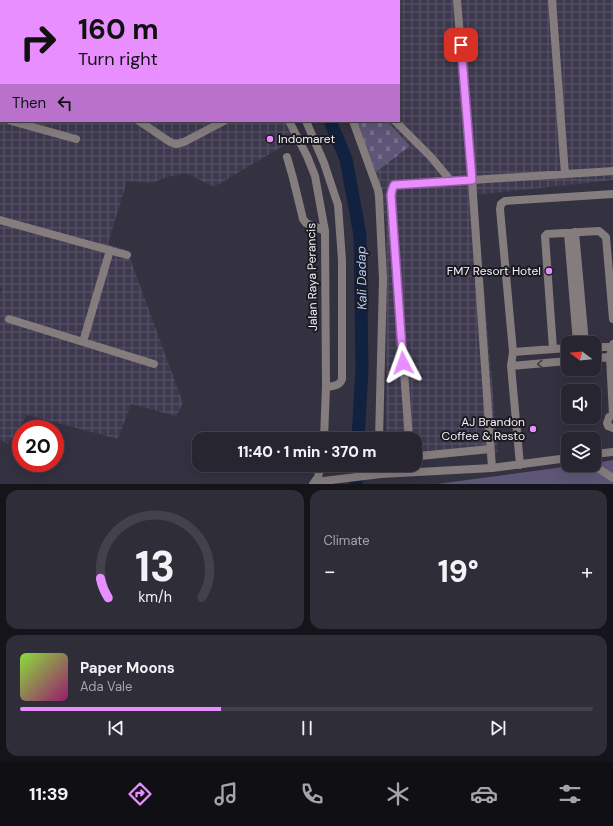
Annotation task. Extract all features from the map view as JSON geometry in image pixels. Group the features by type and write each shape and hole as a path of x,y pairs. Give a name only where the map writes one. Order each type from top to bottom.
{"street":[{"path":"457,0 472,180 492,468"},
{"path":"552,0 565,174"},
{"path":"15,122 76,139"},
{"path":"140,122 170,142 176,144 184,142 222,122"},
{"name":"Jalan Raya Perancis","path":"290,122 307,156 315,176 325,231 326,432"},
{"path":"306,122 324,163 338,204 342,260 342,379 341,383 338,385 326,388"},
{"path":"353,122 379,196 383,279 379,432"},
{"path":"396,122 431,157 451,181"},
{"path":"287,157 303,219 306,223 325,231"},
{"path":"408,432 391,195 394,185 613,171"},
{"path":"520,464 511,366 513,352 500,209 501,204 504,201 613,194"},
{"path":"0,220 127,255"},
{"path":"553,349 545,236 547,234 599,230 606,237 613,319"},
{"path":"572,232 577,336"},
{"path":"572,232 583,336"},
{"path":"84,342 110,250"},
{"path":"9,319 154,364"},
{"path":"601,346 612,345 610,357 613,415 607,419 607,423 608,426 613,428"},
{"path":"513,352 561,348"},
{"path":"601,358 610,357"},
{"path":"511,366 561,362"},
{"path":"422,456 490,449"},
{"path":"601,453 613,452"},
{"path":"314,483 381,474 492,468 561,459"},
{"path":"601,470 613,478"},
{"path":"314,483 319,472"}],"shaded area":[{"path":"400,0 613,0 613,180 476,195 498,452 422,460 422,432 386,432 386,223 376,172 410,146 388,122 400,122"},
{"path":"0,122 293,122 300,136 214,187 186,173 167,177 152,183 127,181 108,244 127,250 183,403 176,416 131,404 118,439 64,425 64,420 46,420 27,415 24,420 12,420 12,438 8,444 0,440 0,295 2,289 0,288"}],"green space":[{"path":"357,122 388,122 410,146 376,172"},
{"path":"613,460 613,484 437,484 561,467 561,472 601,472 601,462"}],"waterway":[{"name":"Kali Dadap","path":"330,122 346,159 360,235 362,369 358,432"},
{"name":"Kali Dadap","path":"356,484 357,472"}],"place":[{"name":"Indomaret","path":"270,139"},
{"name":"FM7 Resort Hotel","path":"549,271"},
{"name":"AJ Brandon Coffee & Resto","path":"533,429"}],"route":[{"path":"403,363 391,195 394,185 472,180 461,45"}]}
